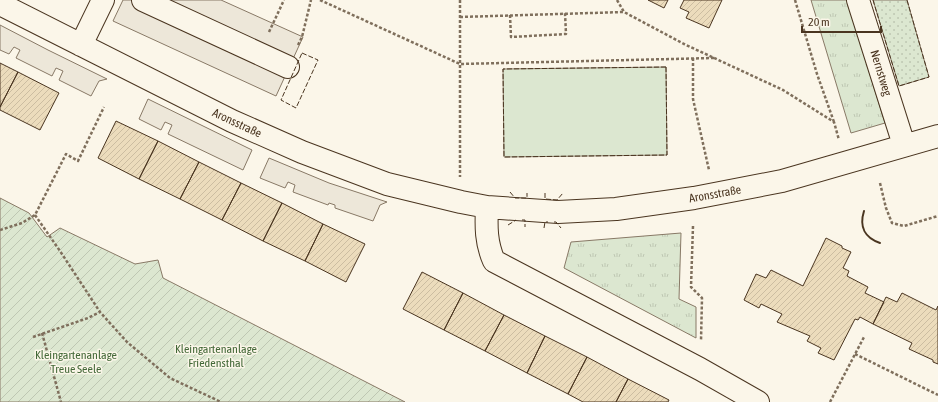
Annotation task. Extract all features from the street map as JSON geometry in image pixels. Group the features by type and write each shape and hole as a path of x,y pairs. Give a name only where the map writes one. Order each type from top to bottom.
{"street":[{"path":"81,45 103,0"},
{"path":"143,0 288,67"},
{"name":"Nernstweg","path":"858,0 904,145"},
{"name":"Aronsstraße","path":"0,4 232,121 302,152 387,184 487,208 565,211 616,209 694,198 782,181 938,136"},
{"path":"487,208 486,230 489,250 494,261 700,369 758,402"}],"path":[{"path":"259,53 284,0"},
{"path":"302,37 311,0"},
{"path":"320,0 460,64 714,58"},
{"path":"460,0 461,202"},
{"path":"617,0 624,12"},
{"path":"795,0 817,74 840,142"},
{"path":"460,17 624,12 684,44 783,90 834,122"},
{"path":"510,15 511,36 566,34 565,13"},
{"path":"693,58 693,99 710,173"},
{"path":"0,230 22,223 35,215 66,154 78,161 104,107"},
{"path":"880,183 886,208 892,223 904,226 938,216"},
{"path":"35,215 60,250 100,312 127,342 170,378 221,402"},
{"path":"693,226 691,286 702,298 700,369"},
{"path":"33,337 88,318 100,312"},
{"path":"42,333 61,402"},
{"path":"830,402 864,337"},
{"path":"856,354 938,396"},
{"path":"213,398 214,402"}],"green space":[{"path":"811,0 847,0 885,123 851,133"},
{"path":"873,0 907,0 929,77 899,86"},
{"path":"666,67 667,155 504,157 503,69"},
{"path":"0,198 29,213 47,237 60,228 135,264 158,260 163,278 405,402 0,402"},
{"path":"681,233 679,299 696,307 696,338 564,268 571,242"}],"shaded area":[{"path":"123,0 221,0 303,37 276,96 113,21"},
{"path":"0,25 107,79 99,81 91,96 59,80 63,71 56,68 52,76 16,58 20,50 14,47 9,54 0,50"},
{"path":"148,99 252,150 243,170 168,134 172,125 165,122 161,130 139,119"},
{"path":"269,158 329,183 387,202 380,205 373,221 335,208 335,205 329,203 328,205 293,192 295,185 288,182 285,188 260,178"}],"building":[{"path":"648,0 668,0 664,8"},
{"path":"684,0 722,0 709,28 686,18 689,12 680,8"},
{"path":"0,63 18,72 0,107"},
{"path":"18,72 59,93 40,130 0,110 0,107"},
{"path":"116,121 158,141 139,179 98,158"},
{"path":"158,141 199,162 180,199 139,179"},
{"path":"199,162 241,183 222,220 180,199"},
{"path":"241,183 282,203 263,241 222,220"},
{"path":"282,203 323,224 305,261 263,241"},
{"path":"323,224 365,244 346,282 305,261"},
{"path":"826,238 851,252 843,268 849,271 847,276 868,287 865,293 884,302 873,324 860,317 858,320 855,319 834,360 818,353 821,348 807,341 810,336 777,322 782,314 761,304 759,308 744,300 756,274 766,278 771,270 803,286"},
{"path":"422,272 463,293 444,330 403,309"},
{"path":"463,293 504,315 485,351 444,330"},
{"path":"902,293 936,310 938,306 938,364 933,362 933,360 909,349 912,343 873,324 886,297 897,302"},
{"path":"504,315 545,336 527,373 485,351"},
{"path":"545,336 587,357 568,394 527,373"},
{"path":"587,357 628,379 616,402 583,402 568,394"},
{"path":"628,379 669,400 668,402 616,402"}],"fence":[{"path":"873,0 899,86 929,77 907,0"},
{"path":"302,53 318,60 296,108 281,100 302,53"},
{"path":"666,67 667,155 504,157 503,69 666,67"},
{"path":"510,192 515,198 527,198 527,193"},
{"path":"545,193 545,199 557,200 563,193"},
{"path":"508,225 516,220"},
{"path":"522,220 525,220 525,227"},
{"path":"544,228 545,222 548,222"},
{"path":"554,222 556,222 561,228"}],"wall":[{"path":"864,211 862,222 864,231 870,238 880,243"}],"park label":[{"name":"Kleingartenanlage Friedensthal","path":"216,356"},
{"name":"Kleingartenanlage Treue Seele","path":"76,362"}]}
